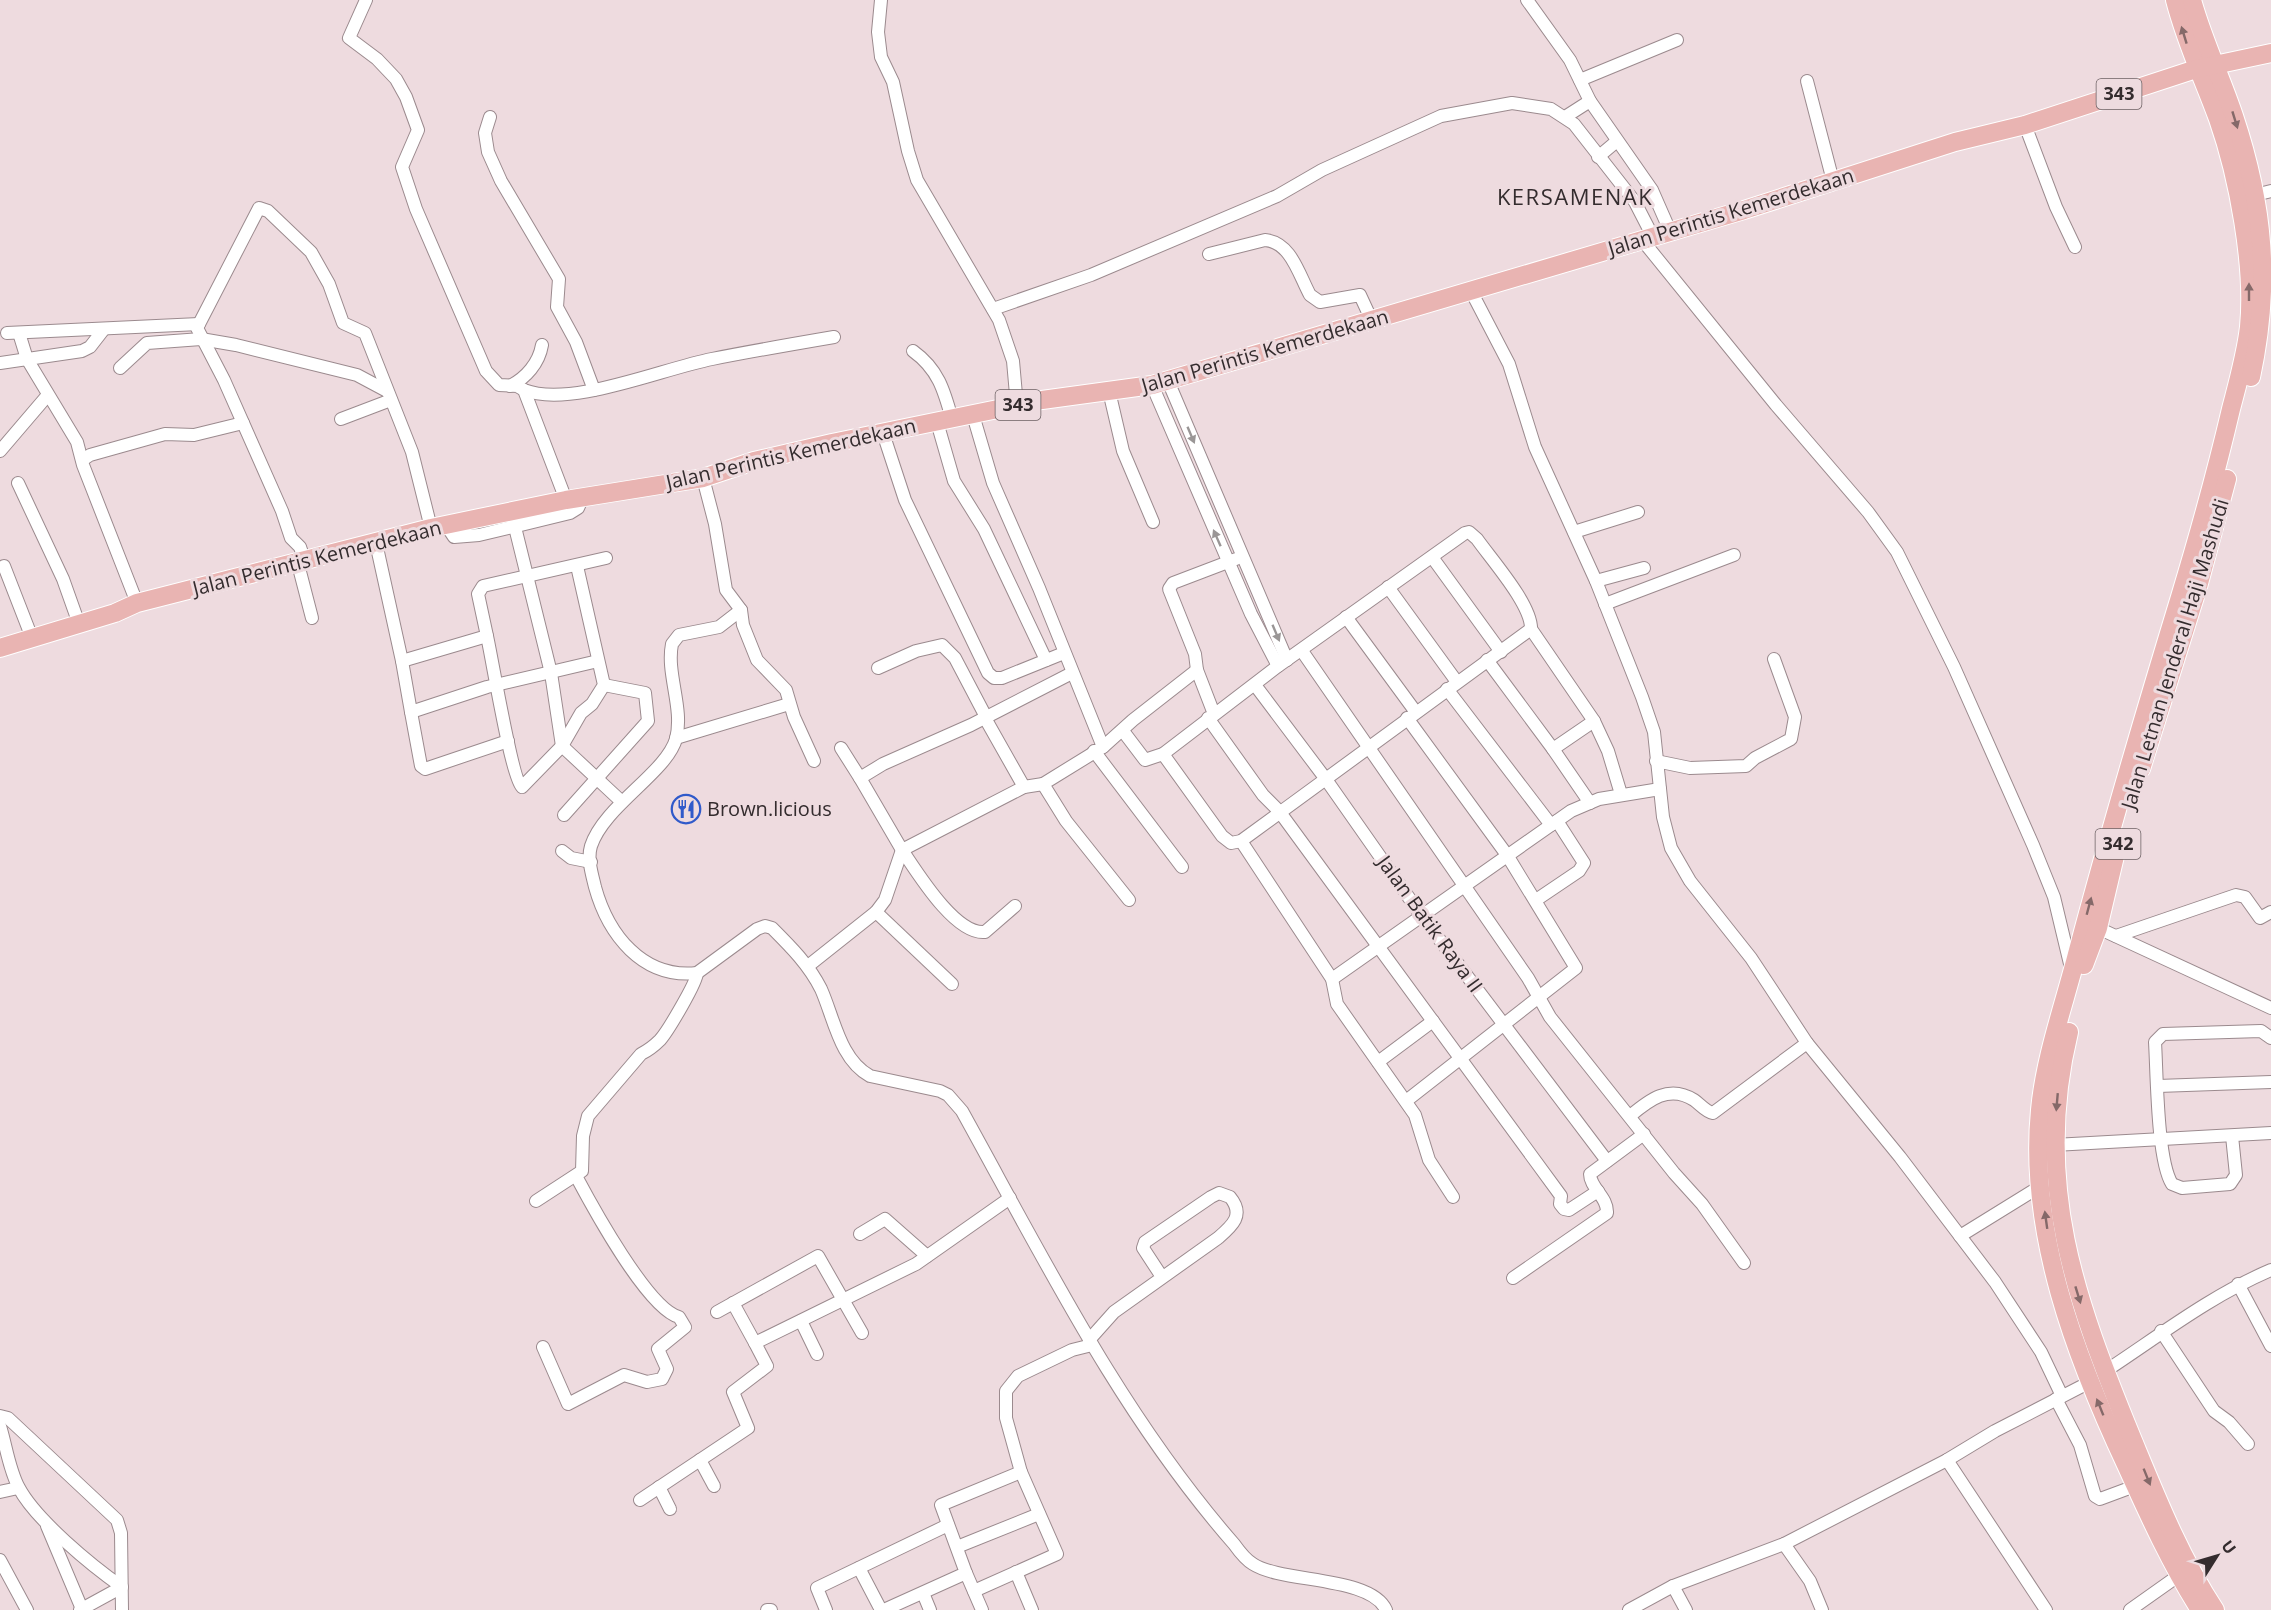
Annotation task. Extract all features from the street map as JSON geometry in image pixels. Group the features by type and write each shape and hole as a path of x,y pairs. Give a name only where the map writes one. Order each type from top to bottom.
{"main road":[{"path":"2175,0 2205,67"},
{"path":"2192,0 2205,67"},
{"name":"Jalan Perintis Kemerdekaan","path":"0,648 79,624 137,603 301,563 438,526 512,518 574,498 703,478 754,461 945,420 1160,383 1655,236 1965,139 2025,125 2205,67 2271,52"},
{"name":"Jalan Letnan Jenderal Haji Mashudi","path":"2205,67 2234,116 2263,193 2265,253 2262,325 2221,508 2183,613 2099,867 2072,971 2041,1105 2041,1186 2058,1290 2079,1327 2125,1444 2215,1610"},
{"name":"Jalan Letnan Jenderal Haji Mashudi","path":"2079,1327 2064,1239 2054,1145 2063,1056 2084,965 2098,928 2130,801 2183,613 2249,325 2249,270 2240,204 2205,67"},
{"name":"Jalan Letnan Jenderal Haji Mashudi","path":"2125,1444 2135,1486 2178,1576 2200,1610"}],"street":[{"path":"366,0 349,38 377,59 396,79 406,97 418,130 402,167 416,209 486,371 494,383 545,395 594,390 710,360 834,337"},
{"path":"881,0 878,32 881,57 893,82 908,151 917,180 993,309 1013,361 1017,406"},
{"path":"1527,0 1570,60 1590,101 1652,190 1655,236"},
{"path":"1580,80 1677,40"},
{"path":"1807,81 1833,181"},
{"path":"1565,117 1590,101"},
{"path":"993,309 1091,275 1277,196 1322,170 1440,116 1512,103 1551,109 1565,117 1578,129 1598,158 1635,202 1655,236 1776,405 1868,512 1897,552 1954,667 2033,845 2054,897 2072,971"},
{"path":"490,117 485,133 488,152 501,181 557,274 559,282 557,308 576,342 594,390"},
{"path":"2025,125 2056,207 2075,247"},
{"path":"1598,158 1617,141"},
{"path":"199,331 257,211 264,208 312,252 329,284 343,323 365,333 412,452 438,526"},
{"path":"1209,254 1273,240 1287,250 1310,295 1315,300 1320,302 1360,295 1372,321"},
{"path":"1471,291 1509,364 1535,447 1596,581 1654,732 1663,816 1671,848 1690,881 1751,958 1807,1044 1900,1157 1995,1282 2041,1352 2080,1445 2095,1496 2100,1499 2135,1486"},
{"path":"147,343 148,327"},
{"path":"137,603 83,465 84,459 77,442 47,396 13,333 148,327 199,331 236,345 357,375 387,390"},
{"path":"0,363 82,351 90,347 104,329"},
{"path":"120,368 147,343 199,331"},
{"path":"199,331 224,380 291,538 300,547 312,618"},
{"path":"510,386 524,377 537,362 542,345"},
{"path":"913,351 929,363 938,376 954,481 984,529 1046,660"},
{"path":"1160,383 1214,489 1265,608 1282,663"},
{"path":"1160,383 1198,495 1251,614 1282,663"},
{"path":"341,419 387,390"},
{"path":"524,390 574,498"},
{"path":"1109,391 1123,452 1153,522"},
{"path":"0,451 47,396"},
{"path":"973,415 993,483 1039,588 1099,749 1182,867"},
{"path":"84,459 90,455 165,434 194,435 243,423"},
{"path":"883,433 905,500 988,673 994,678 1002,678 1064,653"},
{"path":"703,478 715,524 726,590 741,610 743,625 757,660 786,690 789,704 814,761"},
{"path":"18,483 63,579 79,624"},
{"path":"1198,495 1214,489"},
{"path":"1574,532 1638,512"},
{"path":"512,518 551,673 562,746 622,802"},
{"path":"1123,731 1145,760 1163,754 1282,663 1465,533 1474,535 1526,610 1531,629 1594,722 1608,751 1621,794"},
{"path":"376,543 422,766 425,769 508,741"},
{"path":"1605,604 1734,555"},
{"path":"1242,557 1173,583 1169,589 1195,654 1197,670 1211,716 1263,795 1280,811 1561,1196 1560,1204 1564,1209 1569,1210 1598,1191"},
{"path":"1432,557 1501,652"},
{"path":"577,566 604,685 592,704 581,713 562,746 522,787 517,782 508,741 479,589 483,586 606,558"},
{"path":"4,566 32,638"},
{"path":"1596,581 1644,568"},
{"path":"1388,587 1452,686 1584,863 1579,871 1536,900"},
{"path":"1251,614 1265,608"},
{"path":"741,610 719,627 684,634 674,639 671,648 678,726 676,738 654,769 622,802 591,846 591,862 599,901 620,941 653,965 673,973 697,973 757,929 765,926 772,928 808,966 855,1066 870,1076 933,1088 948,1095 962,1111 1090,1342 1156,1447 1251,1564 1268,1571 1309,1577 1373,1595 1386,1610"},
{"path":"1346,617 1507,855 1576,968 1541,998 1406,1101"},
{"path":"1163,754 1222,836 1231,843 1241,841 1531,629"},
{"path":"402,661 487,636"},
{"path":"878,668 916,651 942,645 955,658 1024,787"},
{"path":"1302,651 1541,998 1550,1017 1702,1204 1744,1263"},
{"path":"1656,761 1690,768 1746,766 1755,758 1791,739 1794,717 1774,659"},
{"path":"1487,660 1554,749 1590,803"},
{"path":"411,712 498,685 598,661"},
{"path":"808,966 876,912 885,900 902,850 1024,787 1043,784 1099,749 1123,731 1132,720 1197,670"},
{"path":"860,778 883,764 924,748 1072,673"},
{"path":"564,815 648,721 645,693 635,689 604,685"},
{"name":"Jalan Batik Raya II","path":"1255,685 1325,778 1421,915 1607,1161"},
{"path":"676,738 789,704"},
{"path":"559,717 581,713"},
{"path":"1554,749 1594,722"},
{"path":"841,747 902,850 936,899 974,930 985,932 1015,906"},
{"path":"1043,784 1066,821 1129,900"},
{"path":"1332,979 1462,885 1554,823 1590,803 1621,794 1660,789"},
{"path":"1241,841 1332,979 1337,1004 1415,1115 1429,1160 1453,1197"},
{"path":"562,851 571,858 591,862"},
{"path":"2116,936 2161,919 2200,910 2236,895 2245,897 2260,918 2271,912"},
{"path":"876,912 952,984"},
{"path":"2098,928 2157,958 2271,1008"},
{"path":"536,1201 583,1170 583,1136 588,1116 641,1054 651,1049 666,1033 684,999 693,989 697,973"},
{"path":"1378,1062 1433,1021"},
{"path":"2232,1136 2236,1175 2233,1182 2226,1185 2182,1188 2176,1187 2169,1179 2162,1138 2155,1042 2159,1036 2261,1031 2271,1038"},
{"path":"1630,1116 1647,1101 1664,1093 1687,1096 1713,1113 1807,1044"},
{"path":"2158,1086 2271,1082"},
{"path":"1514,1278 1603,1216 1608,1208 1589,1176 1644,1134"},
{"path":"2054,1145 2271,1134"},
{"path":"543,1347 568,1404 624,1375 647,1382 663,1378 667,1369 658,1349 685,1327 679,1317 669,1315 652,1297 601,1223 576,1176"},
{"path":"1960,1236 2041,1186"},
{"path":"974,1590 1057,1554 1022,1472 1006,1418 1006,1391 1018,1376 1090,1342 1114,1312 1232,1226 1237,1219 1238,1210 1230,1197 1219,1193 1211,1197 1145,1242 1143,1248 1162,1277"},
{"path":"755,1343 927,1256 1010,1198"},
{"path":"860,1234 885,1219 927,1256"},
{"path":"717,1312 818,1256 862,1333"},
{"path":"1629,1610 1673,1587 1784,1544 1947,1460 1995,1431 2097,1377 2161,1331 2238,1284 2271,1270"},
{"path":"2238,1284 2271,1346"},
{"path":"640,1500 748,1428 733,1392 766,1366 733,1303"},
{"path":"801,1321 817,1354"},
{"path":"2161,1331 2214,1411 2229,1422 2248,1444"},
{"path":"0,1416 8,1418 114,1515 121,1533 122,1610"},
{"path":"0,1426 18,1488 44,1519 97,1570 122,1587"},
{"path":"700,1460 714,1486"},
{"path":"1947,1460 2046,1610"},
{"path":"982,1610 941,1505 1022,1472"},
{"path":"659,1487 670,1509"},
{"path":"0,1492 18,1488"},
{"path":"957,1547 1039,1514"},
{"path":"44,1519 81,1609 122,1587"},
{"path":"826,1610 817,1588 948,1525"},
{"path":"1784,1544 1810,1581 1822,1610"},
{"path":"0,1560 27,1610"},
{"path":"860,1568 883,1610 966,1573"},
{"path":"1016,1572 1032,1610"},
{"path":"2130,1610 2178,1576"},
{"path":"1673,1587 1686,1610"},
{"path":"923,1593 930,1610"}],"place":[{"name":"Brown.licious","path":"686,809"}],"district":[{"name":"KERSAMENAK","path":"1575,197"}]}
